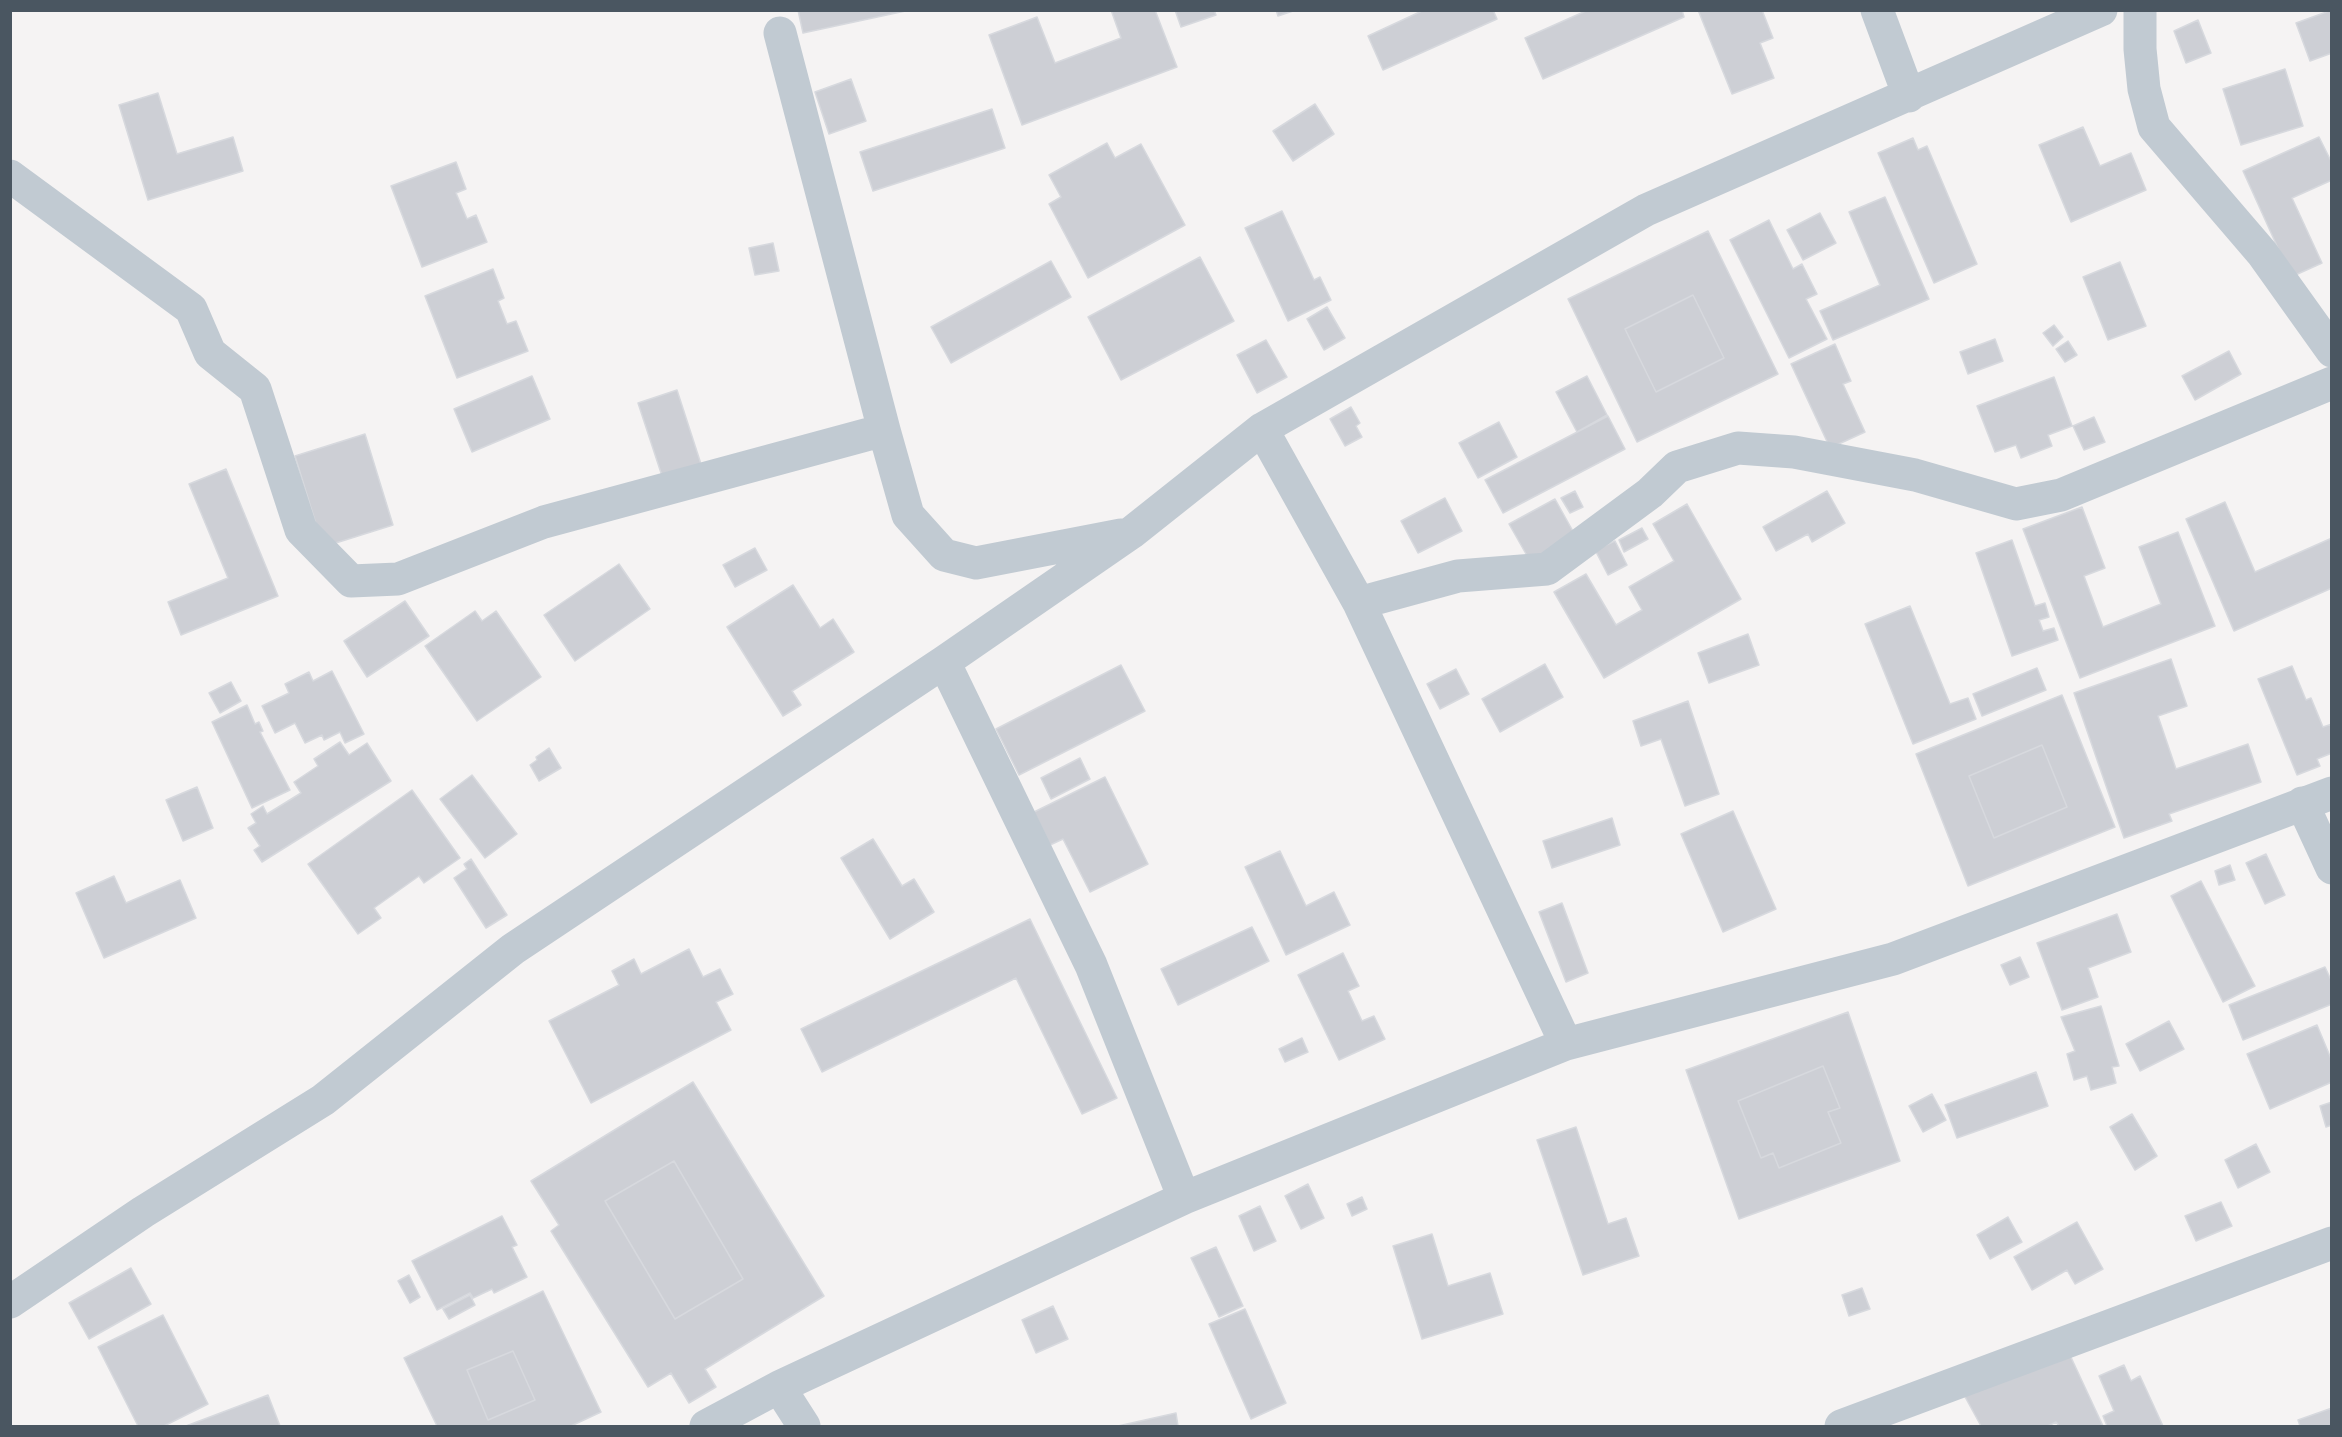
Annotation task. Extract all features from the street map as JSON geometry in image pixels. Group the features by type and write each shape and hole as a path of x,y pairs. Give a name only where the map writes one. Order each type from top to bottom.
{"street":[{"path":"1877,10 1909,96"},
{"path":"10,1302 143,1212 322,1100 513,949 944,662 1131,533 1262,429 1646,210 2101,10"},
{"path":"2140,10 2140,50 2144,89 2154,127 2262,254 2331,351"},
{"path":"780,33 908,514 944,555 976,563 1131,533"},
{"path":"10,176 191,309 210,353 255,389 301,530 351,581 398,579 544,522 884,430"},
{"path":"1359,603 1458,576 1547,569 1650,493 1677,467 1738,448 1794,452 1915,475 2016,504 2061,495 2331,383"},
{"path":"1262,429 1359,603 1566,1044"},
{"path":"944,662 1091,964 1184,1198"},
{"path":"706,1426 779,1387 1184,1198 1566,1044 1893,959 2317,798 2331,868"},
{"path":"1841,1426 2331,1243"},
{"path":"779,1387 804,1426"}],"building":[{"path":"798,10 910,10 803,33"},
{"path":"1111,10 1155,10 1177,67 1022,125 989,35 1037,17 1055,63 1121,38"},
{"path":"1175,10 1214,10 1216,15 1181,27"},
{"path":"1276,10 1296,10 1278,16"},
{"path":"1424,10 1493,10 1497,19 1383,70 1368,36"},
{"path":"1588,10 1682,10 1684,17 1543,79 1525,38"},
{"path":"1698,10 1762,10 1773,38 1760,43 1774,78 1732,94"},
{"path":"2332,10 2332,53 2310,61 2296,23"},
{"path":"2198,20 2211,53 2186,63 2174,31"},
{"path":"2285,69 2303,126 2241,145 2223,89"},
{"path":"851,79 866,121 829,134 815,92"},
{"path":"158,93 177,154 233,137 243,171 148,200 119,105"},
{"path":"1315,104 1334,134 1293,161 1273,131"},
{"path":"992,109 1005,148 873,191 860,152"},
{"path":"2083,127 2100,166 2131,153 2146,190 2071,222 2039,145"},
{"path":"2319,137 2332,163 2332,180 2292,198 2322,263 2291,277 2243,171"},
{"path":"1913,138 1918,150 1927,146 1977,264 1934,283 1878,153"},
{"path":"1107,143 1115,158 1141,144 1185,225 1088,278 1049,204 1061,197 1049,175"},
{"path":"456,162 466,189 456,193 467,219 476,215 487,242 422,267 391,186"},
{"path":"1885,197 1929,299 1833,340 1820,311 1880,285 1849,212"},
{"path":"1282,211 1314,280 1320,277 1331,300 1288,321 1245,228"},
{"path":"1820,213 1836,243 1803,260 1787,230"},
{"path":"1769,220 1793,269 1802,264 1817,294 1806,299 1827,339 1789,358 1730,240"},
{"path":"1708,231 1778,374 1637,442 1568,299","holes":["1693,295 1724,358 1656,392 1625,329"]},
{"path":"773,243 779,271 755,275 749,248"},
{"path":"1200,257 1234,321 1121,380 1088,317"},
{"path":"1051,261 1071,297 951,363 931,327"},
{"path":"2120,262 2146,326 2108,340 2083,277"},
{"path":"493,269 504,298 498,301 507,324 516,321 528,351 457,378 425,296"},
{"path":"1693,295 1724,358 1656,392 1625,329"},
{"path":"1327,307 1345,338 1324,350 1307,319"},
{"path":"2054,325 2063,337 2053,346 2043,333"},
{"path":"1995,339 2003,361 1968,374 1960,352"},
{"path":"1266,340 1287,377 1257,393 1237,355"},
{"path":"2068,341 2077,355 2065,362 2056,349"},
{"path":"1835,344 1851,381 1843,384 1865,432 1830,448 1791,364"},
{"path":"2229,351 2241,374 2195,400 2182,376"},
{"path":"532,376 550,419 472,452 454,409"},
{"path":"1587,376 1607,415 1577,432 1556,392"},
{"path":"2054,377 2072,426 2048,435 2052,446 2021,458 2016,445 1995,452 1977,406"},
{"path":"677,390 701,464 662,476 638,403"},
{"path":"1351,407 1360,423 1356,426 1362,437 1345,446 1330,419"},
{"path":"1608,416 1625,449 1503,513 1485,480"},
{"path":"2094,417 2105,442 2084,450 2073,426"},
{"path":"1499,422 1517,457 1478,478 1459,443"},
{"path":"365,434 393,525 323,547 295,456"},
{"path":"226,469 278,596 181,635 168,602 228,578 189,484"},
{"path":"1575,491 1583,507 1570,513 1561,498"},
{"path":"1827,491 1845,523 1812,542 1808,534 1776,551 1763,527"},
{"path":"1445,498 1462,531 1418,553 1401,521"},
{"path":"1555,499 1579,542 1534,568 1509,524"},
{"path":"2225,502 2255,572 2332,538 2332,588 2234,631 2186,519"},
{"path":"1687,504 1741,599 1604,678 1554,592 1586,574 1616,625 1642,610 1629,587 1674,561 1653,524"},
{"path":"2082,507 2105,568 2084,576 2103,627 2161,604 2139,547 2178,532 2215,626 2080,678 2023,529"},
{"path":"1642,528 1648,539 1624,552 1619,540"},
{"path":"2012,540 2035,606 2045,603 2049,617 2039,620 2043,631 2054,628 2058,640 2012,656 1976,553"},
{"path":"1615,541 1627,565 1608,575 1595,550"},
{"path":"755,548 767,570 735,587 723,565"},
{"path":"619,564 650,609 575,661 544,615"},
{"path":"793,585 820,628 833,619 854,652 792,691 801,705 783,716 727,627"},
{"path":"405,601 429,636 367,677 344,641"},
{"path":"1910,606 1950,704 1968,698 1976,719 1913,744 1865,624"},
{"path":"475,611 482,621 496,611 541,677 477,721 425,646"},
{"path":"1748,634 1759,665 1709,683 1698,653"},
{"path":"2171,659 2187,706 2158,716 2176,769 2248,744 2261,782 2169,814 2172,821 2124,838 2074,693"},
{"path":"1545,664 1563,697 1500,732 1482,699"},
{"path":"1121,665 1145,711 1019,775 996,729"},
{"path":"2292,666 2306,700 2311,698 2323,727 2332,724 2332,753 2317,759 2320,766 2297,775 2258,679"},
{"path":"2037,668 2046,690 1982,716 1973,694"},
{"path":"1456,669 1469,694 1440,709 1427,684"},
{"path":"332,671 364,734 345,743 340,732 324,740 322,735 305,743 295,723 275,733 262,706 289,693 285,684 309,672 313,681"},
{"path":"231,682 241,701 220,713 209,693"},
{"path":"2062,695 2115,827 1968,886 1916,754","holes":["2042,745 2067,807 1994,838 1969,776"]},
{"path":"1688,701 1719,794 1685,806 1661,739 1641,746 1633,721"},
{"path":"247,705 255,724 259,722 263,731 260,732 290,790 252,808 212,722"},
{"path":"340,742 349,755 367,743 391,781 262,862 254,850 260,846 248,828 256,823 251,814 263,806 267,814 301,793 294,782 318,766 314,759"},
{"path":"2042,745 2067,807 1994,838 1969,776"},
{"path":"549,748 561,768 539,781 530,765 537,760 536,757"},
{"path":"1080,758 1090,779 1051,799 1041,778"},
{"path":"472,775 517,834 485,858 440,799"},
{"path":"1105,777 1148,864 1090,892 1063,839 1050,845 1034,812"},
{"path":"197,787 213,828 183,841 166,800"},
{"path":"412,790 460,858 424,883 419,876 374,908 381,918 358,934 308,864"},
{"path":"1733,811 1776,909 1723,932 1681,834"},
{"path":"1612,818 1620,845 1552,868 1543,841"},
{"path":"873,839 902,886 914,879 934,912 890,939 841,858"},
{"path":"1280,851 1306,906 1334,892 1350,925 1286,955 1245,867"},
{"path":"2266,854 2285,895 2265,904 2246,863"},
{"path":"471,859 507,915 486,928 454,878 467,869 464,864"},
{"path":"2230,865 2235,880 2219,885 2215,871"},
{"path":"114,876 126,903 180,880 196,918 104,958 76,893"},
{"path":"2201,881 2255,986 2223,1002 2171,896"},
{"path":"1562,903 1588,973 1566,982 1539,912"},
{"path":"2117,914 2131,952 2088,968 2098,997 2062,1010 2037,943"},
{"path":"1030,919 1117,1098 1082,1114 1016,978 822,1072 801,1029"},
{"path":"1252,927 1269,961 1178,1005 1161,969"},
{"path":"689,949 703,977 720,969 733,994 716,1002 731,1030 591,1103 549,1021 619,985 612,971 634,959 641,974"},
{"path":"1343,953 1359,986 1348,991 1362,1021 1374,1016 1385,1039 1339,1060 1298,975"},
{"path":"2020,957 2029,977 2010,985 2001,965"},
{"path":"2325,967 2332,982 2332,1004 2243,1040 2229,1005"},
{"path":"2101,1006 2119,1066 2112,1067 2116,1083 2091,1090 2087,1076 2074,1080 2067,1054 2075,1051 2061,1017"},
{"path":"1848,1012 1900,1161 1739,1219 1686,1070","holes":["1823,1066 1840,1108 1828,1112 1841,1143 1779,1168 1773,1153 1761,1158 1738,1101"]},
{"path":"2169,1021 2184,1049 2140,1071 2126,1044"},
{"path":"2317,1025 2332,1061 2332,1082 2270,1109 2247,1054"},
{"path":"1302,1038 1308,1052 1285,1062 1279,1049"},
{"path":"1823,1066 1840,1108 1828,1112 1841,1143 1779,1168 1773,1153 1761,1158 1738,1101"},
{"path":"2036,1072 2048,1106 1957,1138 1945,1105"},
{"path":"693,1082 824,1296 705,1369 716,1387 689,1403 671,1373 648,1387 551,1231 559,1225 531,1181","holes":["674,1161 743,1279 675,1319 605,1201"]},
{"path":"1932,1094 1946,1120 1923,1132 1909,1106"},
{"path":"2332,1102 2332,1125 2326,1127 2320,1106"},
{"path":"2132,1114 2157,1156 2135,1170 2110,1127"},
{"path":"1576,1127 1608,1224 1626,1218 1639,1256 1583,1275 1537,1140"},
{"path":"2256,1144 2270,1172 2238,1188 2225,1160"},
{"path":"674,1161 743,1279 675,1319 605,1201"},
{"path":"1308,1184 1324,1218 1301,1229 1285,1196"},
{"path":"1362,1197 1367,1209 1352,1216 1347,1204"},
{"path":"2221,1202 2232,1226 2196,1241 2185,1216"},
{"path":"1260,1206 1276,1241 1254,1251 1239,1216"},
{"path":"502,1216 517,1245 512,1247 527,1277 494,1293 492,1289 473,1298 470,1293 437,1310 412,1261"},
{"path":"2008,1217 2022,1242 1990,1259 1977,1235"},
{"path":"2077,1222 2103,1269 2075,1284 2067,1270 2032,1290 2014,1257"},
{"path":"1432,1234 1448,1286 1490,1273 1503,1314 1422,1339 1393,1246"},
{"path":"1216,1247 1243,1306 1219,1317 1191,1258"},
{"path":"131,1268 151,1304 89,1339 69,1303"},
{"path":"409,1275 420,1297 410,1303 398,1281"},
{"path":"1862,1288 1870,1309 1849,1316 1842,1295"},
{"path":"543,1291 601,1412 571,1426 437,1426 404,1358","holes":["513,1351 535,1400 488,1420 467,1370"]},
{"path":"470,1295 475,1305 449,1319 443,1309"},
{"path":"1053,1306 1068,1339 1036,1353 1022,1320"},
{"path":"1245,1309 1286,1403 1251,1419 1209,1324"},
{"path":"163,1315 208,1404 164,1426 138,1426 98,1347"},
{"path":"513,1351 535,1400 488,1420 467,1370"},
{"path":"2069,1353 2103,1426 2059,1426 2056,1422 2048,1426 1981,1426 1964,1395"},
{"path":"2124,1365 2131,1381 2140,1376 2163,1426 2107,1426 2103,1416 2114,1411 2099,1376"},
{"path":"268,1395 280,1426 186,1426"},
{"path":"2332,1408 2332,1426 2300,1426 2298,1420"},
{"path":"1176,1413 1178,1426 1118,1426"}]}
